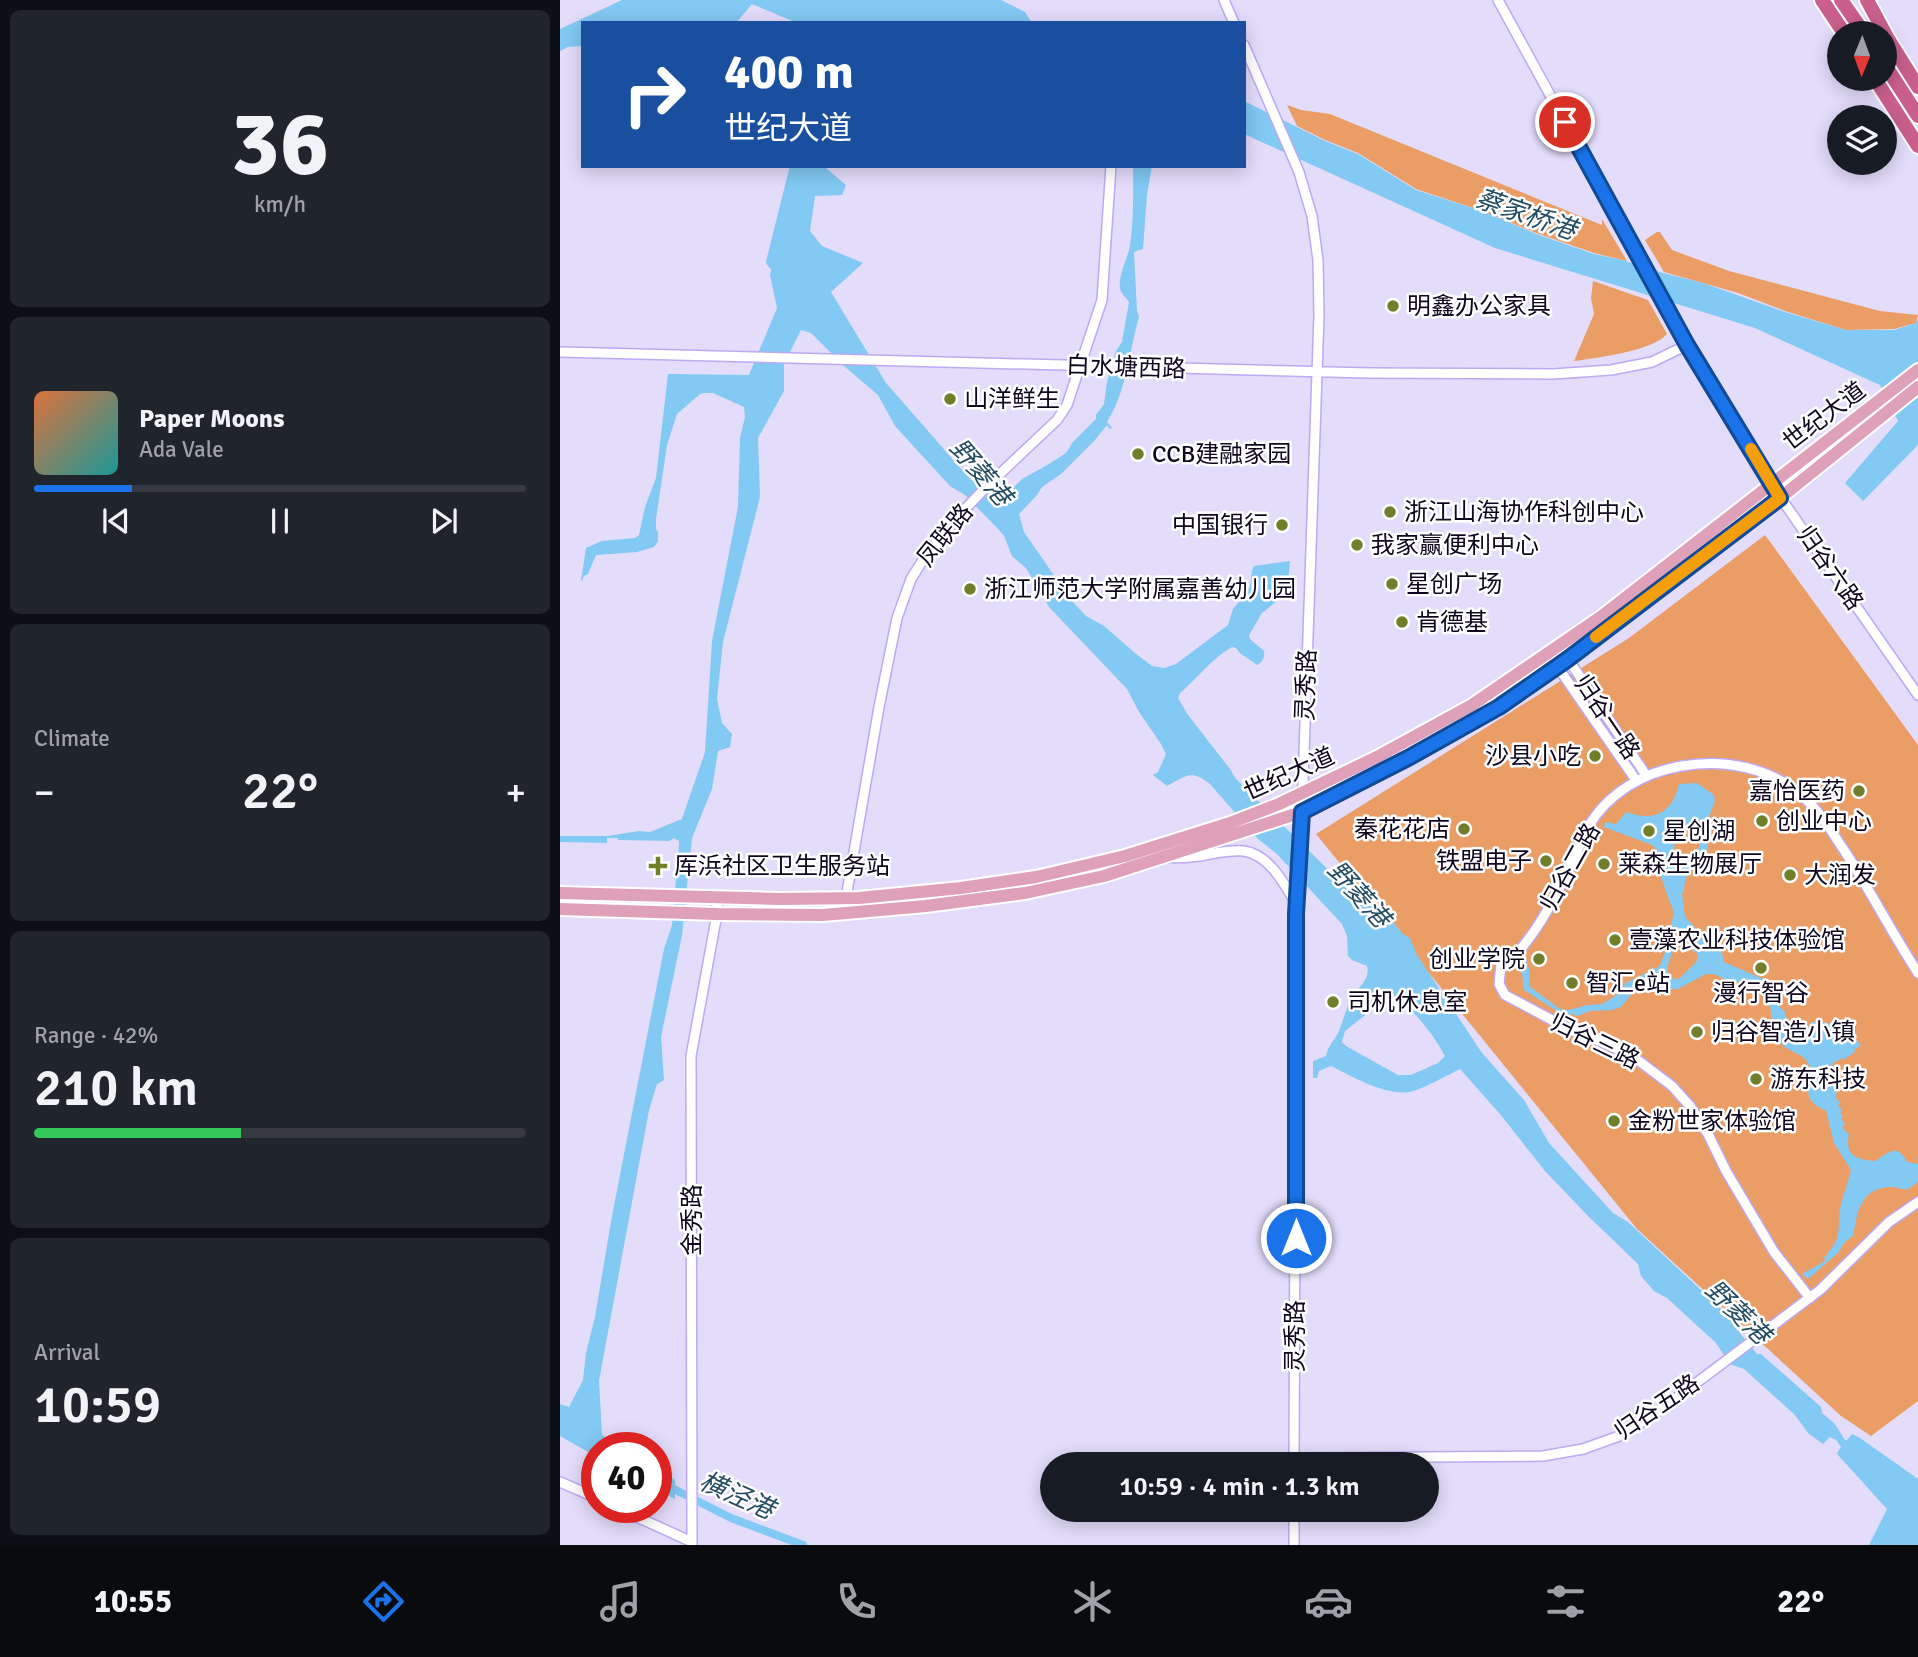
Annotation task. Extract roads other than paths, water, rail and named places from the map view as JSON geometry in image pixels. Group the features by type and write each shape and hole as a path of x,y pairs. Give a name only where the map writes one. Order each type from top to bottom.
{"highway":[{"path":"1819,0 1835,21"},
{"path":"1841,0 1856,21"},
{"path":"1867,0 1918,87"},
{"path":"1897,84 1918,116"},
{"path":"1883,91 1918,146"}],"main road":[{"name":"世纪大道","path":"560,909 823,915 926,906 1025,892 1104,876 1164,857 1232,829 1377,757 1472,705 1602,616 1918,370"},
{"name":"世纪大道","path":"560,893 846,898 961,888 1036,877 1302,812 1408,758 1499,707 1780,498 1918,387"}],"street":[{"path":"1224,0 1233,21"},
{"name":"归谷六路","path":"1498,0 1687,345 1780,498 1918,695"},
{"name":"灵秀路","path":"1246,50 1297,167 1312,216 1318,260 1319,315 1297,905 1294,1452"},
{"name":"凤联路","path":"846,898 897,618 911,579 930,549 967,507 1057,421 1067,405 1100,308 1111,168"},
{"name":"白水塘西路","path":"560,352 1317,372 1553,374 1611,370 1652,362 1687,345"},
{"name":"归谷一路","path":"1563,662 1646,775"},
{"name":"归谷一路","path":"1563,662 1636,780"},
{"name":"归谷二路","path":"1501,965 1517,954 1551,904 1588,827 1607,804 1646,775 1700,763 1737,765 1770,775 1801,794 1822,816 1918,973"},
{"path":"1164,857 1181,859 1227,851 1247,852 1265,862 1281,879 1297,905"},
{"name":"金秀路","path":"692,1544 691,1056 717,914 717,897"},
{"name":"归谷三路","path":"1501,965 1499,984 1505,995 1567,1028 1639,1061 1672,1086 1709,1134 1726,1171 1774,1252 1810,1298"},
{"name":"归谷五路","path":"1439,1458 1543,1456 1584,1449 1622,1435 1659,1411 1810,1298 1889,1222 1918,1202"},
{"path":"560,1482 581,1491"},
{"path":"1294,1522 1294,1545"},
{"path":"648,1523 692,1544"}],"water":[{"path":"622,0 1001,0 1025,12 1031,21 792,21 752,4 738,21 581,21 581,46 560,51 560,29"},
{"path":"1246,102 1325,141 1358,154 1416,190 1485,212 1536,234 1594,254 1703,283 1846,330 1894,330 1916,323 1918,319 1918,445 1863,501 1845,483 1898,421 1880,385 1755,328 1495,248 1246,135"},
{"path":"794,168 826,168 846,185 842,195 815,196 810,231 822,246 863,263 831,292 886,383 970,479 992,494 1007,494 1022,479 1066,453 1096,419 1104,404 1116,351 1122,342 1129,302 1121,292 1120,283 1131,235 1133,168 1152,168 1143,249 1134,253 1139,317 1123,384 1107,422 1112,428 1107,425 1061,474 1042,487 1019,514 1024,532 1071,600 1086,616 1104,626 1152,666 1164,668 1176,664 1228,625 1233,609 1250,586 1254,566 1290,561 1287,593 1262,613 1249,635 1264,651 1262,661 1257,665 1232,647 1224,652 1180,693 1178,698 1188,715 1236,779 1356,897 1392,920 1403,934 1410,938 1417,955 1482,1053 1524,1100 1549,1143 1613,1213 1628,1222 1730,1317 1757,1354 1761,1354 1821,1407 1822,1413 1835,1424 1845,1440 1852,1434 1860,1438 1918,1479 1918,1545 1869,1545 1887,1509 1838,1455 1841,1447 1836,1440 1830,1437 1823,1444 1809,1434 1794,1414 1744,1369 1730,1364 1716,1343 1667,1298 1654,1291 1641,1276 1638,1264 1545,1171 1460,1069 1409,1092 1379,1088 1331,1066 1319,1071 1317,1078 1313,1078 1313,1061 1326,1056 1351,999 1363,984 1368,971 1367,966 1348,956 1347,936 1342,924 1277,854 1258,839 1210,784 1193,775 1167,786 1153,775 1158,772 1166,754 1127,689 1049,607 1026,568 1012,556 999,530 965,495 950,486 895,426 878,395 811,333 801,330 784,364 784,391 758,438 760,497 723,642 717,699 722,723 732,734 730,747 718,751 712,789 692,838 682,935 661,1037 664,1080 657,1084 649,1110 599,1381 602,1432 581,1432 581,1448 560,1436 560,1404 569,1407 583,1380 664,949 672,925 679,841 674,838 669,841 607,838 607,843 560,842 560,836 608,836 650,832 682,819 705,752 712,641 738,507 740,438 745,417 744,407 713,393 705,393 700,394 677,414 667,445 656,519 658,541 654,547 637,552 596,555 582,581 586,548 602,541 635,538 639,535 645,507 656,478 668,374 749,375 777,308 770,275","holes":["1392,994 1422,1022 1445,1056 1438,1063 1411,1075 1398,1075 1342,1042 1345,1031"]},
{"name":"星创湖","path":"1697,783 1714,795 1715,801 1709,817 1708,850 1689,872 1682,894 1685,917 1703,940 1720,944 1724,962 1776,986 1780,1008 1784,1010 1787,1019 1800,1027 1810,1027 1811,1022 1815,1022 1839,1024 1840,1027 1843,1024 1851,1029 1851,1033 1861,1045 1843,1060 1842,1058 1832,1064 1834,1069 1827,1074 1835,1086 1835,1096 1840,1103 1838,1105 1842,1110 1841,1118 1845,1125 1842,1127 1849,1135 1849,1148 1858,1158 1875,1161 1896,1151 1900,1152 1907,1162 1918,1164 1918,1181 1909,1188 1888,1187 1871,1192 1858,1211 1853,1236 1808,1279 1802,1274 1825,1261 1824,1257 1836,1242 1841,1204 1851,1170 1834,1143 1826,1111 1811,1100 1808,1090 1811,1072 1807,1061 1782,1045 1777,1037 1768,993 1751,983 1729,981 1714,974 1706,974 1678,989 1661,990 1655,986 1641,986 1621,1007 1590,1011 1578,1016 1557,1011 1524,990 1522,974 1518,967 1527,960 1529,986 1560,1009 1569,1010 1602,1004 1620,993 1625,983 1660,966 1674,913 1662,880 1658,851 1652,845 1604,827 1605,822 1616,824 1626,812 1646,816 1661,813 1672,802 1679,784","holes":["1692,826 1699,830 1701,841 1696,852 1683,859 1674,853 1675,836 1681,829","1677,931 1691,933 1693,951 1698,954 1697,961 1679,979 1675,979 1669,976 1668,966 1675,936"]},
{"path":"672,1478 675,1480 675,1499 672,1497"}],"waterway":[{"name":"野菱港","path":"779,272 770,262 794,168"},
{"name":"横泾港","path":"672,1488 731,1518 803,1545"}],"place":[{"name":"明鑫办公家具","path":"1393,306"},
{"name":"山洋鲜生","path":"950,399"},
{"name":"CCB建融家园","path":"1138,454"},
{"name":"浙江山海协作科创中心","path":"1390,512"},
{"name":"中国银行","path":"1282,525"},
{"name":"我家赢便利中心","path":"1357,545"},
{"name":"星创广场","path":"1392,584"},
{"name":"浙江师范大学附属嘉善幼儿园","path":"970,589"},
{"name":"肯德基","path":"1402,622"},
{"name":"沙县小吃","path":"1595,756"},
{"name":"嘉怡医药","path":"1859,791"},
{"name":"创业中心","path":"1762,821"},
{"name":"秦花花店","path":"1464,829"},
{"name":"星创湖","path":"1649,831"},
{"name":"铁盟电子","path":"1546,861"},
{"name":"莱森生物展厅","path":"1604,864"},
{"name":"厍浜社区卫生服务站","path":"658,866"},
{"name":"大润发","path":"1790,875"},
{"name":"壹藻农业科技体验馆","path":"1615,940"},
{"name":"创业学院","path":"1539,959"},
{"name":"漫行智谷","path":"1761,968"},
{"name":"智汇e站","path":"1572,983"},
{"name":"司机休息室","path":"1333,1002"},
{"name":"归谷智造小镇","path":"1697,1032"},
{"name":"游东科技","path":"1756,1079"},
{"name":"金粉世家体验馆","path":"1614,1121"}],"water label":[{"name":"蔡家桥港","path":"1526,214"}]}
